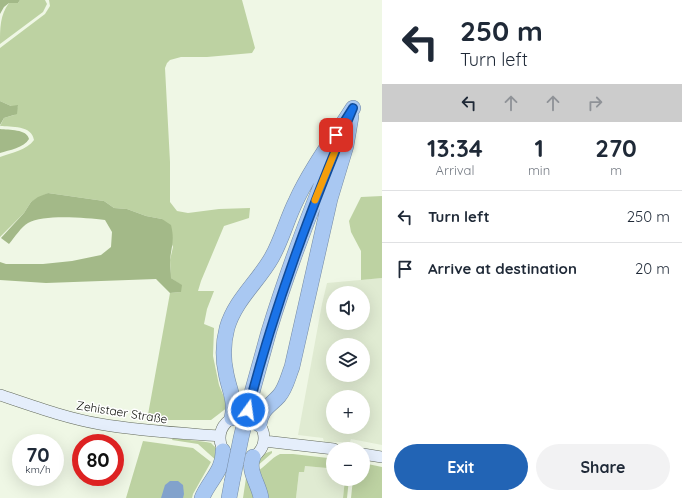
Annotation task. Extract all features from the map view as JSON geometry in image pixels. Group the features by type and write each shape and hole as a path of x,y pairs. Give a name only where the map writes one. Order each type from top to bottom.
{"highway":[{"path":"230,498 241,438 269,331 319,191 353,108"},
{"path":"232,418 234,403 226,373 224,358 224,342 231,317 236,306 273,257 295,202 306,181 353,108"},
{"path":"259,424 264,410 279,395 286,384 292,367 330,199 346,146 353,108"},
{"path":"202,498 204,491 223,461 223,451"},
{"path":"254,458 251,462 252,472 261,498"}],"main road":[{"name":"Zehistaer Straße","path":"0,395 55,414 100,424 142,431 219,436"},
{"path":"247,416 259,424 264,435 264,441 261,450 254,458 247,460 234,460 223,451 219,441 219,436 224,425 232,418 247,416"},
{"path":"264,441 326,448"},
{"path":"370,455 382,457"}],"shaded area":[{"path":"382,278 382,445 351,439 350,442 324,442 323,438 298,435 326,287 326,330 370,330 370,286 326,286 327,283"},
{"path":"305,466 326,468 326,486 344,486 343,498 296,498 299,472"}],"green space":[{"path":"0,0 20,0 18,3 9,3 4,7 0,14"},
{"path":"20,0 45,0 47,4 43,12 0,44 0,27 4,12 9,3 18,3"},
{"path":"49,0 242,0 255,48 252,53 207,57 181,57 170,60 165,68 170,162 170,202 177,211 188,213 219,209 250,208 249,218 224,226 198,291 214,291 207,309 204,324 214,328 213,356 219,385 228,407 211,420 147,420 170,293 181,292 181,285 171,278 170,260 173,247 162,219 146,216 127,209 114,208 104,201 48,193 31,202 24,213 0,237 0,157 23,149 34,140 32,135 25,129 0,126 4,118 14,115 18,106 11,106 0,101 0,48 45,14 50,6"},
{"path":"0,101 11,106 18,105 17,114 4,118 0,125"},
{"path":"0,129 25,133 29,139 20,147 0,153"},
{"path":"48,193 104,201 114,208 127,209 146,216 162,219 171,225 173,240 170,261 171,278 182,285 181,292 170,293 156,279 46,283 0,280 0,262 6,264 43,264 72,261 101,255 111,247 112,232 105,220 87,218 65,217 35,220 23,227 9,244 1,238 24,213 31,202"},
{"path":"382,196 382,278 361,280 361,251 351,232 349,221 361,197"},
{"path":"173,438 211,443 218,450 218,462 198,444 172,440"},
{"path":"143,441 193,448 211,462 192,498 126,498"},
{"path":"272,451 272,453 256,467 262,456"},
{"path":"280,454 326,458 326,468 305,466 304,472 299,472 296,498 266,498 256,472"},
{"path":"370,464 382,467 382,498 351,498 352,486 370,486"},
{"path":"246,478 249,478 255,498 243,498"},
{"path":"344,486 348,486 347,498 343,498"}],"water":[{"path":"170,481 178,481 183,485 183,498 161,498 165,485"}],"slow traffic":[{"path":"315,200 342,134"}],"route":[{"path":"248,410 269,331 288,276 319,191 353,108 336,135"}]}
